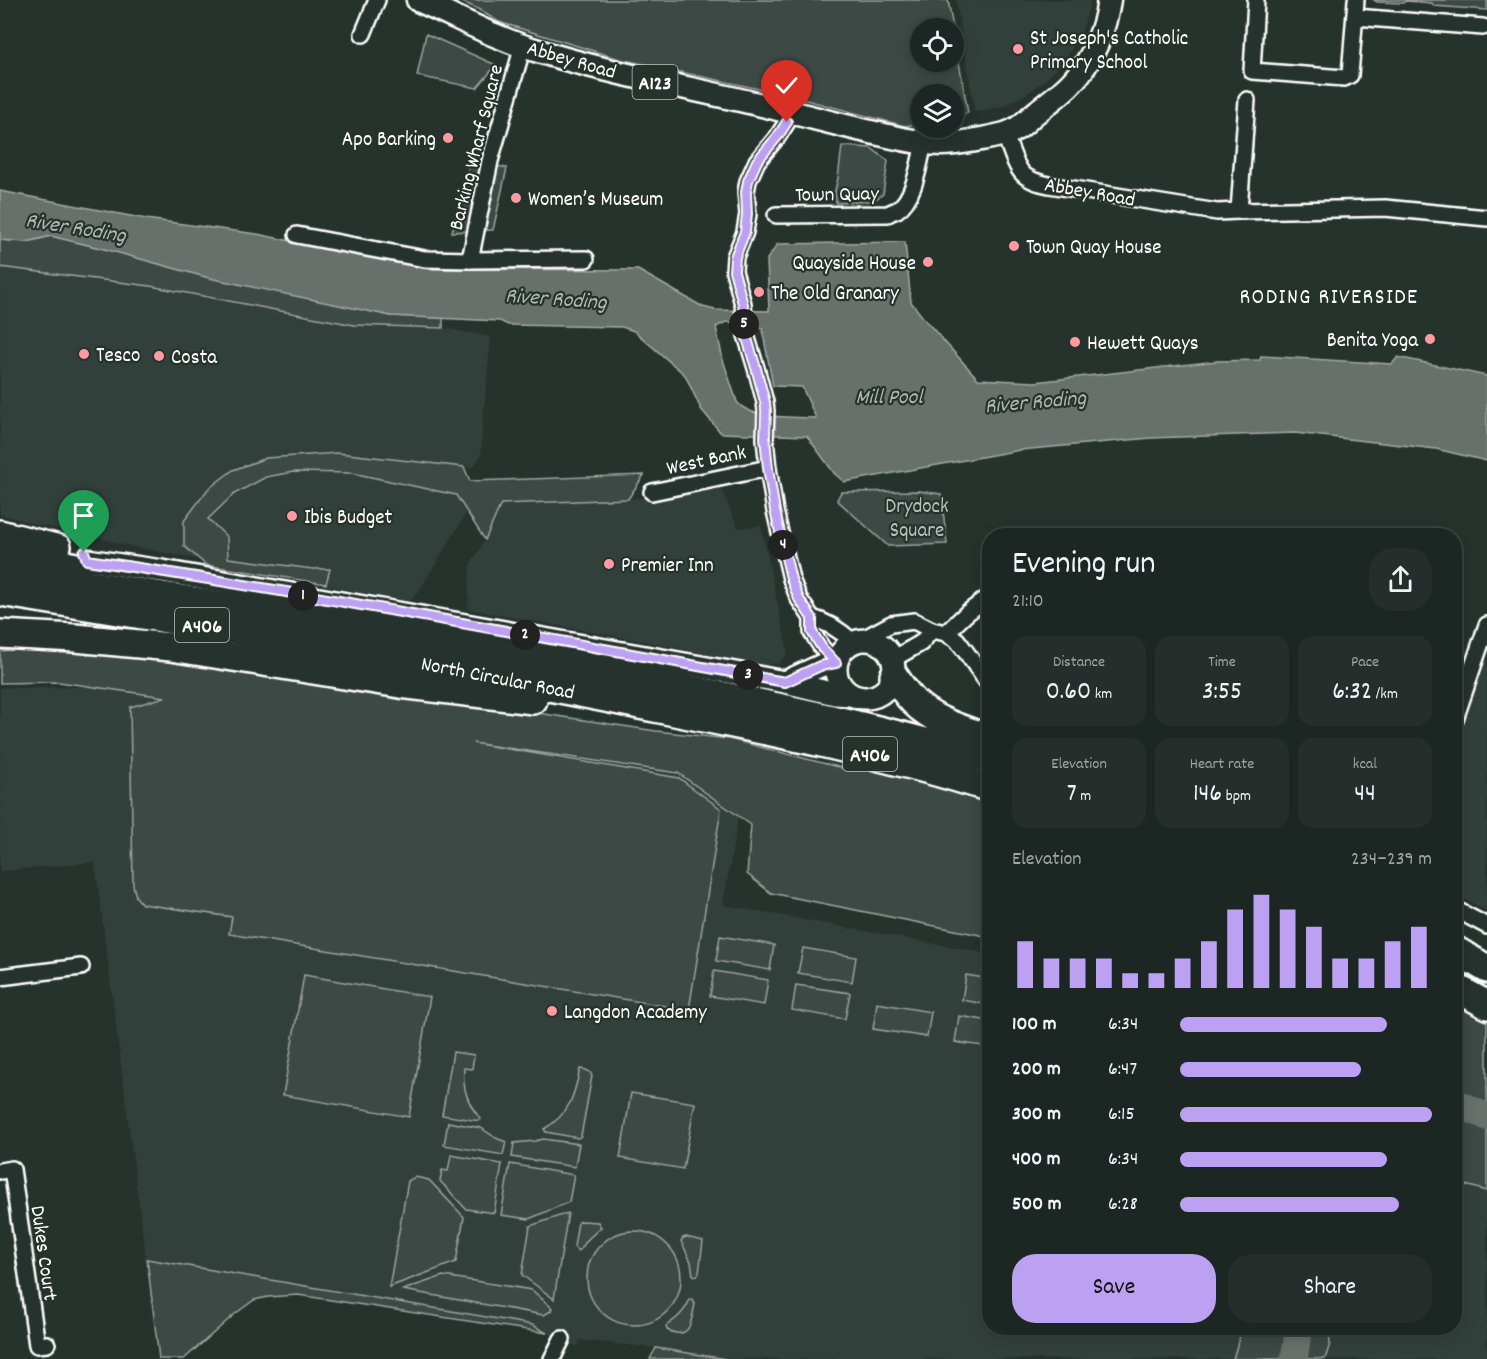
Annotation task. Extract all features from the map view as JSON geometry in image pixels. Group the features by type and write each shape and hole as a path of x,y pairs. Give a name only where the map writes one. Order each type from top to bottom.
{"highway":[{"name":"North Circular Road","path":"0,571 88,584 407,648 892,759 982,786"},
{"name":"North Circular Road","path":"0,592 676,686 873,728 982,758"},
{"name":"A406","path":"0,634 171,647 400,684 749,727"},
{"path":"893,668 915,704 928,714 982,736"},
{"path":"1462,955 1487,969"},
{"path":"1462,991 1487,1005"}],"main road":[{"name":"Abbey Road","path":"418,0 523,46 570,60 858,130 924,143 954,143 1014,129"},
{"path":"1014,129 1056,97 1084,67 1096,46 1109,0"},
{"name":"A123","path":"1014,129 1042,122 1081,89 1106,53 1115,31 1121,0"}],"street":[{"path":"363,34 377,0"},
{"path":"1256,0 1252,71 1344,78 1350,75 1356,0"},
{"path":"1354,17 1483,27"},
{"name":"Barking Wharf Square","path":"470,260 490,161 523,46"},
{"path":"1239,210 1246,100"},
{"path":"789,112 787,122 757,161 748,181 747,214 735,257 734,271 743,304 745,330 765,402 765,445 768,468 775,511 791,579 799,599 812,618 812,632 822,648 836,663"},
{"name":"Abbey Road","path":"1014,129 1017,164 1022,174 1034,181 1049,185 1217,212 1384,208 1487,218"},
{"name":"Town Quay","path":"776,215 888,214 897,210 913,188 924,143"},
{"name":"Barking Wharf Square","path":"297,235 425,259 586,259"},
{"name":"West Bank","path":"652,492 768,468"},
{"path":"0,531 84,552 87,560"},
{"path":"0,548 81,564 87,560 162,571 785,682 835,694 868,698 884,691 890,684 893,668 887,649 871,640 857,641 820,620 812,618"},
{"path":"893,668 921,642 982,602"},
{"path":"851,695 844,689 836,672 836,663 845,648 883,628 905,621 914,621 957,640 982,675"},
{"path":"1462,681 1484,643 1487,625"},
{"path":"785,682 820,666 836,663"},
{"path":"1462,913 1487,926"},
{"path":"0,977 81,967"},
{"name":"Dukes Court","path":"0,1171 12,1169 37,1345 47,1344"},
{"path":"552,1359 562,1339"}],"shaded area":[{"name":"St Joseph's Catholic Primary School","path":"956,0 1091,0 1081,34 1063,63 1026,94 1004,106 975,112 964,47 964,18 959,18"},
{"path":"0,267 150,286 443,328 491,337 481,455 473,467 464,468 469,481 472,504 419,591 410,601 390,598 121,544 0,514"},
{"path":"721,488 738,528 761,526 788,653 779,663 760,666 668,646 468,609 470,565 485,540 501,504 632,499"},
{"path":"1487,653 1487,911 1462,898 1462,724"},
{"name":"Langdon Academy","path":"156,686 686,767 740,806 723,905 982,953 982,1335 1266,1335 1259,1359 650,1359 656,1348 580,1340 578,1347 547,1333 298,1295 254,1300 184,1359 159,1359 95,862 0,871 0,688"},
{"path":"1462,1089 1487,1098 1487,1359 1294,1359 1301,1335 1462,1335"}],"green space":[{"path":"458,0 948,0 951,18 910,18 910,72 961,72 963,84 910,84 910,125 905,126 787,95 620,59 499,22"},
{"path":"1374,0 1487,0 1487,10 1434,6 1432,3 1377,2"},
{"path":"426,34 496,65 477,88 417,76"},
{"path":"964,90 968,113 964,114"},
{"path":"842,146 871,148 888,161 883,194 873,201 836,203 835,190"},
{"path":"470,161 507,168 493,230 452,232"},
{"path":"51,236 391,316 443,318 443,328 354,325 150,286 0,267 0,240 27,242"},
{"path":"338,453 464,467 470,481 644,475 628,499 501,504 485,540 456,495 352,473 293,472 266,477 234,494 208,519 227,537 228,558 313,569 330,569 326,584 206,565 184,546 184,521 208,489 233,470 266,458"},
{"name":"Drydock Square","path":"919,491 941,494 947,544 888,546 837,500 841,492"},
{"path":"76,643 656,731 729,739 846,769 847,763 943,789 982,801 982,935 771,893 747,874 751,825 678,773 473,743 679,778 721,809 689,1010 229,934 232,917 142,904 136,897 133,885 130,707 165,697 59,682 0,683 0,651"},
{"path":"720,936 774,945 770,970 716,961"},
{"path":"803,948 856,957 852,982 798,973"},
{"path":"714,971 768,980 764,1005 710,996"},
{"path":"304,975 430,997 409,1117 283,1095"},
{"path":"966,975 982,978 982,1004 962,1000"},
{"path":"796,985 850,993 845,1019 792,1010"},
{"path":"877,1003 931,1012 927,1037 873,1029"},
{"path":"1462,1008 1487,1022 1487,1191 1462,1184"},
{"path":"959,1016 982,1020 982,1046 955,1042"},
{"path":"453,1052 474,1055 472,1069 464,1068 464,1082 466,1095 481,1119 479,1121 442,1115"},
{"path":"580,1069 590,1072 592,1076 581,1136 578,1138 546,1132 544,1129 560,1117 570,1104"},
{"path":"631,1093 695,1103 683,1169 620,1158"},
{"path":"448,1122 481,1128 506,1142 503,1155 444,1145"},
{"path":"543,1139 579,1144 575,1167 512,1157 514,1143"},
{"path":"451,1155 502,1164 494,1213 466,1209 440,1181 442,1170 448,1171"},
{"path":"510,1164 574,1175 569,1202 529,1219 501,1215"},
{"path":"415,1177 429,1180 464,1217 456,1262 389,1287 408,1181"},
{"path":"568,1213 554,1299 522,1275 530,1226"},
{"path":"578,1222 598,1222 601,1227 578,1251 574,1247"},
{"path":"634,1231 652,1234 667,1245 678,1260 681,1278 678,1296 667,1311 652,1322 634,1325 616,1322 601,1311 590,1296 587,1278 590,1260 601,1245 616,1234"},
{"path":"686,1237 703,1241 697,1276 693,1275 691,1262 681,1241"},
{"path":"147,1259 533,1325 547,1333 298,1295 268,1297 254,1300 235,1314 184,1359 159,1359"},
{"path":"443,1276 532,1290 552,1308 544,1315 403,1290"},
{"path":"692,1299 695,1304 688,1328 681,1333 667,1330 666,1326 680,1315"},
{"path":"1240,1335 1329,1335 1330,1344 1325,1359 1233,1359"},
{"path":"656,1348 726,1359 650,1359"}],"water":[{"path":"0,191 146,219 257,234 427,269 638,270 703,307 715,310 769,311 767,259 778,244 905,242 911,302 978,379 1035,382 1217,361 1260,360 1261,356 1392,364 1398,357 1487,376 1487,461 1436,449 1295,433 1151,438 1020,450 844,482 834,473 807,436 721,433 701,409 685,375 634,331 622,327 508,325 500,321 391,316 209,278 51,236 27,242 0,240","holes":["726,322 762,328 773,386 802,387 816,418 763,415 752,412 737,402 723,360 716,327"]}],"waterway":[{"path":"1462,1105 1487,1117"},
{"path":"1294,1359 1298,1335"}],"place":[{"name":"St Joseph's Catholic Primary School","path":"1018,49"},
{"name":"Apo Barking","path":"448,138"},
{"name":"Women’s Museum","path":"516,198"},
{"name":"Town Quay House","path":"1014,246"},
{"name":"Quayside House","path":"928,262"},
{"name":"The Old Granary","path":"759,292"},
{"name":"Benita Yoga","path":"1430,339"},
{"name":"Hewett Quays","path":"1075,342"},
{"name":"Tesco","path":"84,354"},
{"name":"Costa","path":"159,356"},
{"name":"Ibis Budget","path":"292,516"},
{"name":"Premier Inn","path":"609,564"},
{"name":"Langdon Academy","path":"552,1011"}],"district":[{"name":"RODING RIVERSIDE","path":"1329,295"}],"route":[{"path":"84,552 87,560 162,571 785,682 820,666 836,663 822,648 812,632 812,618 799,599 791,579 775,511 768,468 765,402 746,335 743,304 734,271 735,257 745,232 748,181 757,161 787,122"}],"water label":[{"name":"River Roding","path":"76,226"},
{"name":"River Roding","path":"556,297"},
{"name":"Mill Pool","path":"889,395"},
{"name":"River Roding","path":"1035,400"}]}
